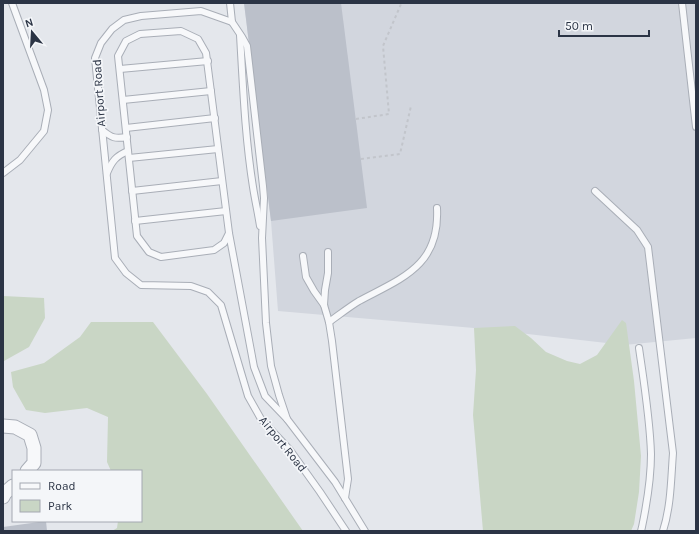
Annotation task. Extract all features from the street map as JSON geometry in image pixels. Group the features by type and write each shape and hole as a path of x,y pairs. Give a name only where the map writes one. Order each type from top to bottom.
{"street":[{"path":"3,426 15,427 30,435 34,448 34,463 28,470"},
{"path":"3,497 12,487"}],"lane":[{"path":"3,173 20,160 44,130 48,110 44,90 12,3"},
{"path":"230,3 232,22"},
{"path":"682,3 696,127"},
{"name":"Airport Road","path":"288,418 279,395 271,366 266,323 262,238 264,198 247,46 232,22 201,11 141,16 124,20 112,30 101,43 95,58 115,258 126,273 141,285 191,286 208,292 221,305 248,396 261,419 290,450 346,531"},
{"name":"Airport Road","path":"229,233 224,243 214,250 161,257 149,252 137,236 118,56 126,41 140,34 181,31 198,39 206,53 229,233 254,367 265,396 288,418 335,482 364,531"},
{"path":"240,35 247,142 262,238"},
{"path":"120,69 208,61"},
{"path":"123,100 211,91"},
{"path":"101,114 102,130 111,137 127,137"},
{"path":"126,128 215,118"},
{"path":"108,193 107,173 112,162 121,154 129,155 218,148"},
{"path":"132,191 222,181"},
{"path":"595,191 637,230 648,247 673,453 666,521 663,531"},
{"path":"329,322 353,305 404,277 421,262 432,247 438,218 437,208"},
{"path":"135,221 226,211"},
{"path":"324,305 329,263 328,252"},
{"path":"303,256 306,277 324,305 329,322 348,479 345,498"},
{"path":"639,348 648,412 651,455 649,490 641,531"}],"path":[{"path":"356,119 389,114 383,46 401,4"},
{"path":"360,159 400,154 411,106"}],"shaded area":[{"path":"244,3 696,3 696,338 624,345 474,328 278,311 271,221"}],"green space":[{"path":"3,296 44,298 45,318 29,347 4,361 3,360"},
{"path":"622,320 626,323 634,381 641,456 639,492 634,524 631,531 483,531 473,415 476,370 474,328 515,326 546,352 567,361 580,364 597,355"},
{"path":"91,322 153,322 207,394 303,531 112,531 117,528 118,522 142,522 142,470 111,470 107,462 108,417 87,408 45,413 26,410 13,387 11,372 44,363 80,337"}],"building":[{"path":"244,3 341,3 367,208 271,221"},
{"path":"46,522 47,531 3,531 3,527"}]}
